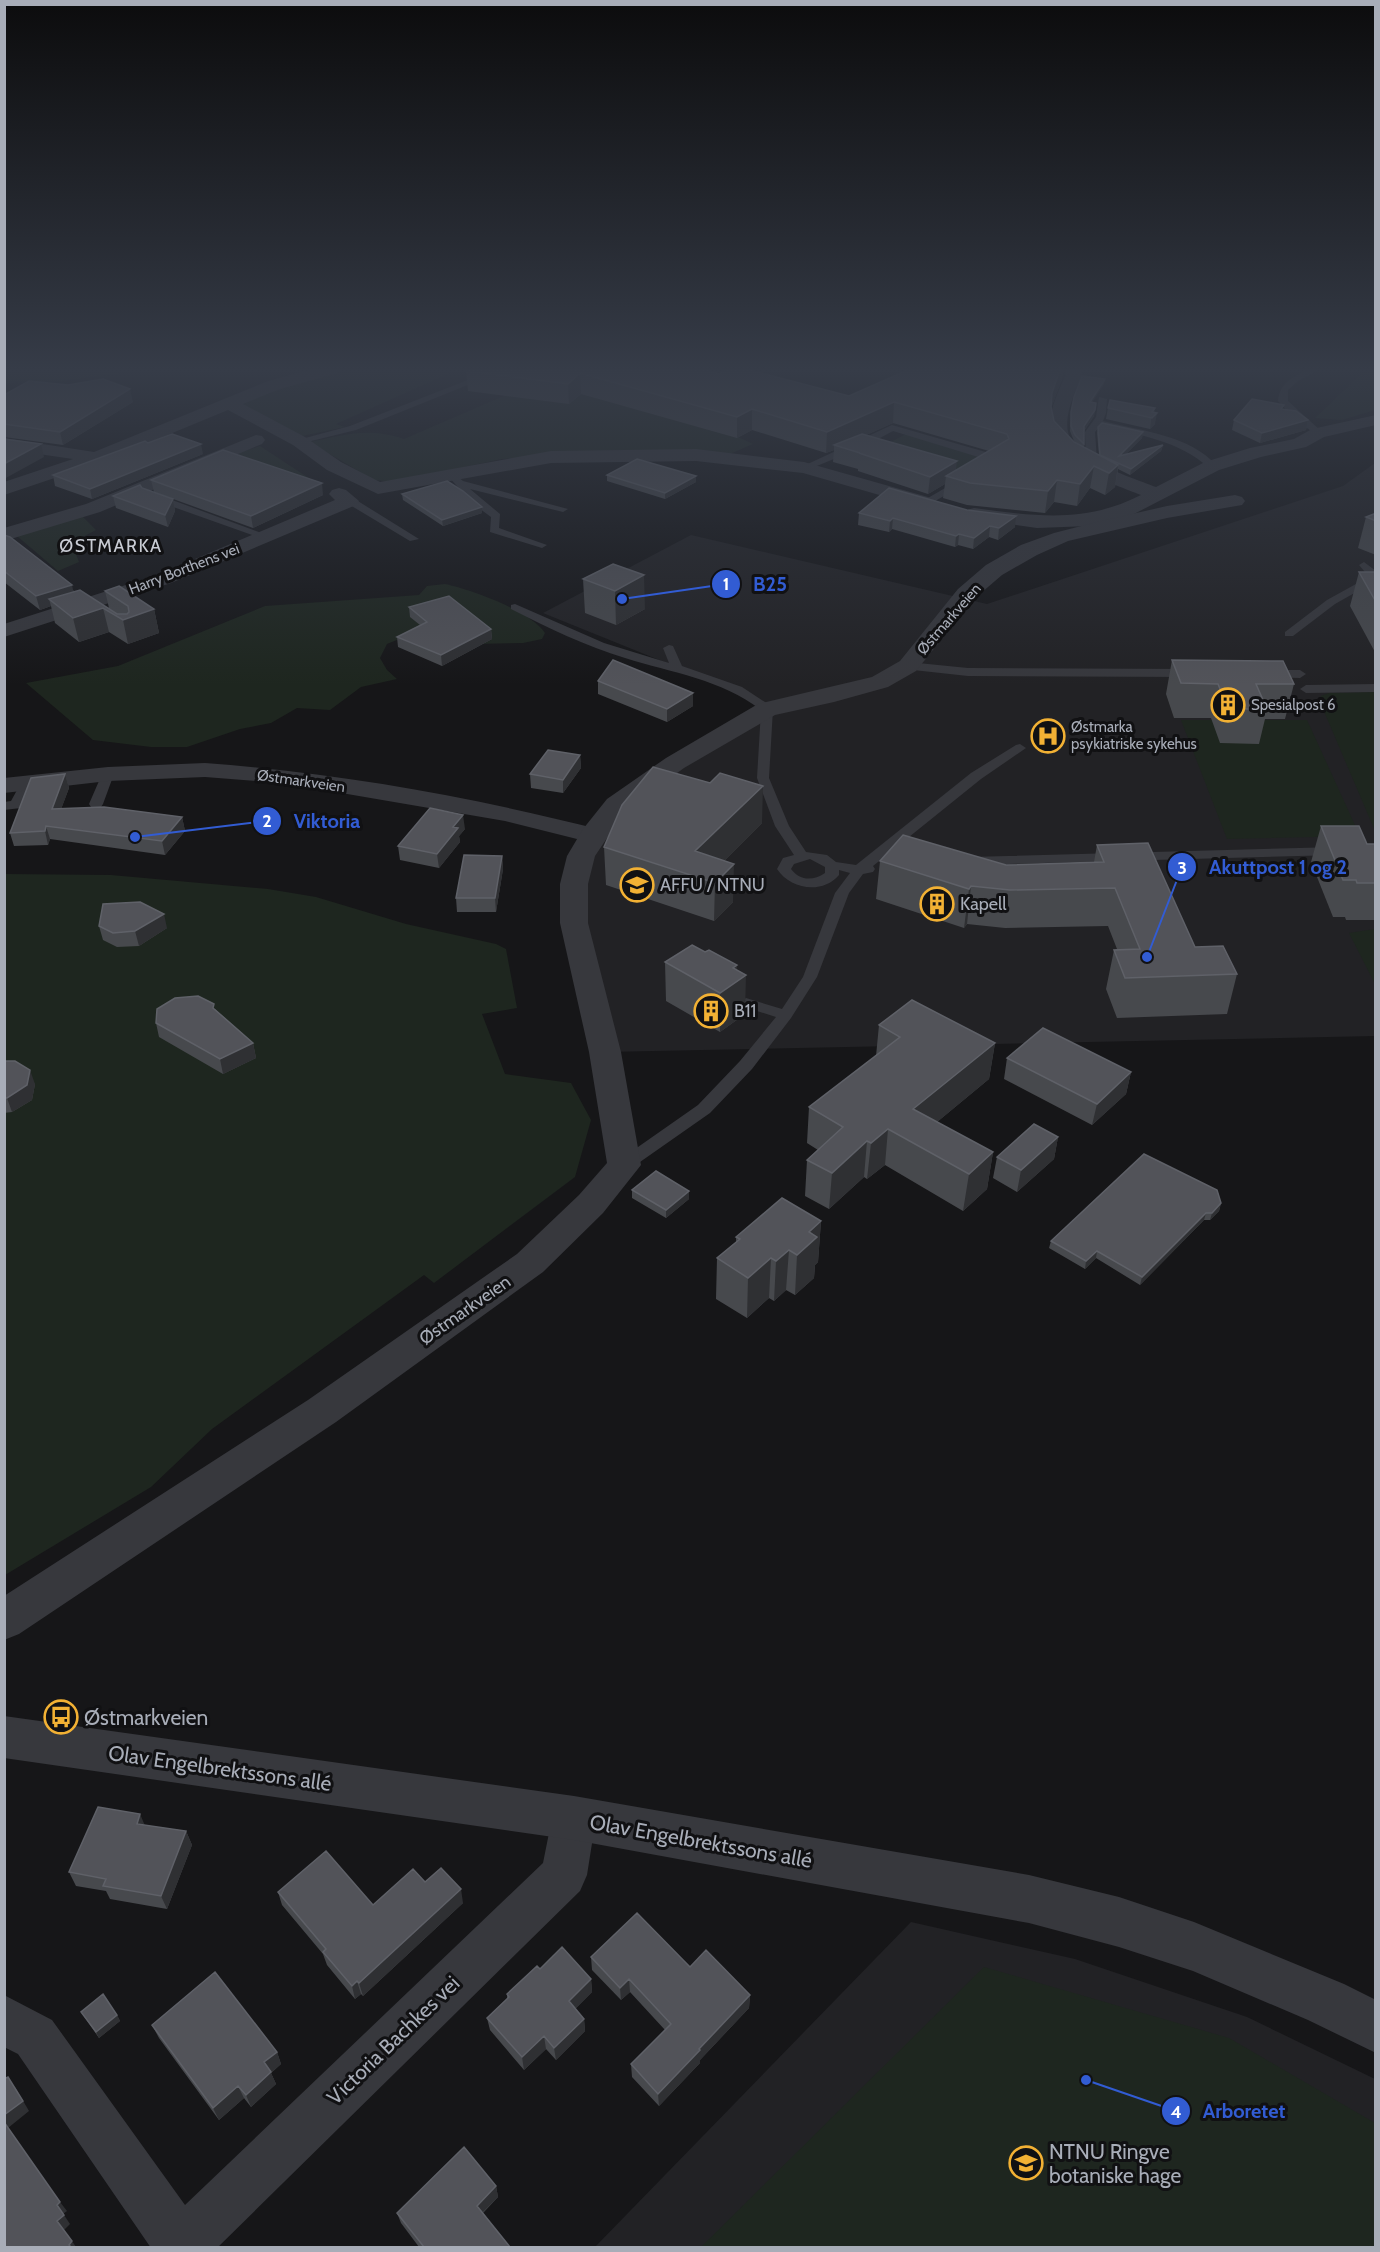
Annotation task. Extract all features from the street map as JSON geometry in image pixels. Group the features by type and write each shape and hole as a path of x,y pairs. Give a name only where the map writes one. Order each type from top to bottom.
{"street":[{"path":"4,489 48,474"},
{"path":"4,535 93,508 174,474"},
{"path":"350,474 378,488 473,474"},
{"path":"826,474 966,513 1037,522 1090,520 1127,510 1197,474"},
{"path":"1111,474 1158,495"},
{"name":"Harry Borthens vei","path":"4,631 164,579 344,497"},
{"name":"Østmarkveien","path":"4,1621 322,1411 530,1263 591,1203 624,1166 605,1052 574,923 574,884 581,856 593,835 616,805 643,785 767,709 834,696 880,682 908,666 966,594 994,570 1029,550 1061,537 1097,528 1167,512 1235,501"},
{"name":"Østmarkveien","path":"16,785 108,774 205,770 284,776 506,813 593,835"},
{"name":"Olav Engelbrektssons allé","path":"4,1737 574,1818 1029,1899 1119,1922 1194,1947 1326,2002 1376,2028"},
{"name":"Victoria Bachkes vei","path":"4,2019 35,2037 180,2246 564,1875 574,1818"}],"lane":[{"path":"926,502 971,477 960,474"},
{"path":"455,478 563,509"},
{"path":"455,478 476,501 496,516 494,530 542,545"},
{"path":"149,495 259,534"},
{"path":"344,497 414,539"},
{"path":"1364,566 1375,576 1366,579 1364,584 1375,591"},
{"path":"1289,634 1331,602 1356,587 1375,591"},
{"path":"515,607 565,632 726,685 758,700 767,709 763,778 782,826 802,856"},
{"path":"669,648 677,670"},
{"path":"908,666 968,672 1204,673"},
{"path":"1251,674 1300,674"},
{"path":"1306,689 1376,688"},
{"path":"624,1166 704,1109 746,1065 786,1015 810,977 842,893 859,870 976,776 1020,748"},
{"path":"96,804 108,774"},
{"path":"4,806 16,805 16,785"},
{"path":"951,861 1376,850"},
{"path":"832,866 832,875 828,879 813,883 790,878 784,869 788,861 802,856 822,858 832,866 859,870 883,868"},
{"path":"746,1003 786,1015"}],"shaded area":[{"path":"286,474 303,474 321,486"},
{"path":"364,474 431,474 394,482 374,480"},
{"name":"Østmarka psykiatriske sykehus","path":"1360,474 1375,474 1375,1036 605,1052 574,884 616,805 767,709 758,700 543,613 691,535 987,604 1343,486"},
{"path":"82,516 96,530 65,546 76,554 79,562 58,571 17,536"},
{"path":"445,584 484,596 514,609 538,625 545,633 542,639 523,643 474,644 409,635 387,644 380,658 387,670 397,679 361,687 330,710 297,708 271,723 240,729 187,747 151,747 93,740 26,683 118,666 265,606 419,595 427,586"},
{"path":"1375,692 1375,831 1320,702 1321,696 1329,693"},
{"path":"1181,720 1307,720 1360,836 1227,839"},
{"path":"5,874 111,875 268,889 316,897 406,924 496,944 506,949 517,1008 482,1014 505,1074 571,1083 591,1120 575,1177 434,1283 424,1275 212,1429 151,1487 5,1575"},
{"path":"1376,929 1375,984 1349,933"},
{"name":"NTNU Ringve botaniske hage","path":"911,1922 1075,1959 1247,2017 1375,2079 1375,2247 594,2248"},
{"name":"NTNU Ringve botaniske hage","path":"984,1967 1229,2038 1375,2123 1375,2247 701,2247"}],"building":[{"path":"55,474 127,474 90,489 53,475"},
{"path":"165,474 295,474 322,483 251,516 151,480"},
{"path":"689,474 696,476 665,493 607,475"},
{"path":"949,474 1088,474 1080,484 1057,480 1048,491 970,483 946,476"},
{"path":"447,481 482,507 442,520 402,494"},
{"path":"140,485 142,488 173,499 165,515 113,496"},
{"path":"889,488 967,510 1016,516 999,528 990,526 974,538 959,534 956,536 893,518 890,521 859,513"},
{"path":"1376,513 1376,521 1366,517"},
{"path":"4,535 10,537 72,585 36,596 4,571"},
{"path":"613,564 644,575 615,591 583,579"},
{"path":"1359,572 1376,572 1376,602"},
{"path":"119,586 154,609 123,620 103,608 73,618 49,599 80,590 117,614 127,614 128,606 105,591"},
{"path":"449,596 491,629 441,655 397,637 427,622 409,607"},
{"path":"613,660 693,693 667,709 598,681"},
{"path":"1172,660 1283,661 1294,684 1256,684 1267,709 1228,709 1218,684 1181,683"},
{"path":"548,750 580,755 563,780 530,774"},
{"path":"653,767 710,783 720,773 763,786 695,851 734,864 715,883 604,847 622,805"},
{"path":"65,774 52,809 104,807 182,817 162,841 46,826 45,831 10,833 31,778"},
{"path":"430,808 463,815 453,827 458,828 437,854 398,846"},
{"path":"1321,826 1359,826 1367,844 1376,844 1376,883 1343,880"},
{"path":"903,835 1006,865 1104,862 1097,845 1148,843 1195,947 1223,946 1237,974 1125,978 1114,950 1140,949 1115,888 1010,890 971,886 969,889 880,861"},
{"path":"464,855 502,856 495,898 456,898"},
{"path":"140,902 164,914 135,931 113,933 99,926 103,904"},
{"path":"692,945 705,952 709,950 737,965 733,968 746,975 720,993 665,962"},
{"path":"198,996 214,1004 213,1008 253,1043 220,1059 156,1023 157,1009 175,998"},
{"path":"912,1000 995,1043 913,1109 993,1152 969,1174 888,1129 871,1143 867,1141 832,1173 807,1160 843,1127 809,1107 900,1037 879,1025"},
{"path":"1043,1028 1131,1072 1097,1104 1007,1058"},
{"path":"4,1061 15,1061 30,1070 27,1085 7,1098 4,1098"},
{"path":"1034,1124 1058,1137 1021,1170 997,1157"},
{"path":"1144,1154 1217,1190 1221,1203 1212,1213 1206,1213 1142,1277 1097,1251 1086,1261 1051,1241"},
{"path":"656,1171 689,1191 666,1210 632,1190"},
{"path":"782,1198 821,1221 809,1232 817,1237 797,1255 789,1250 776,1261 771,1258 748,1278 717,1258 740,1239 736,1237"},
{"path":"98,1807 140,1814 137,1824 186,1831 161,1896 103,1886 106,1879 69,1872"},
{"path":"326,1851 373,1905 413,1869 425,1882 441,1868 461,1889 359,1983 357,1981 352,1986 323,1952 326,1949 278,1892"},
{"path":"637,1913 690,1967 706,1950 750,1995 658,2094 631,2064 671,2024 629,1979 620,1988 591,1957"},
{"path":"562,1947 591,1979 569,2001 584,2019 554,2048 544,2036 522,2057 487,2018 509,1997 507,1994 537,1966 540,1969"},
{"path":"215,1972 277,2052 264,2062 271,2072 246,2095 238,2086 213,2108 152,2025"},
{"path":"103,1994 117,2015 96,2032 81,2012"},
{"path":"8,2077 23,2101 4,2115 4,2079"},
{"path":"4,2122 60,2202 57,2205 64,2215 57,2221 72,2241 69,2245 71,2247 4,2247"},
{"path":"464,2147 496,2186 477,2206 510,2247 424,2247 397,2213"}],"place":[{"name":"B25","path":"622,599"},
{"name":"Spesialpost 6","path":"1228,705"},
{"name":"Østmarka psykiatriske sykehus","path":"1048,736"},
{"name":"Viktoria","path":"135,837"},
{"name":"AFFU / NTNU","path":"637,885"},
{"name":"Kapell","path":"937,904"},
{"name":"Akuttpost 1 og 2","path":"1147,957"},
{"name":"B11","path":"711,1011"},
{"name":"Østmarkveien","path":"61,1717"},
{"name":"Arboretet","path":"1086,2080"},
{"name":"NTNU Ringve botaniske hage","path":"1026,2163"}],"district":[{"name":"ØSTMARKA","path":"111,546"}]}
